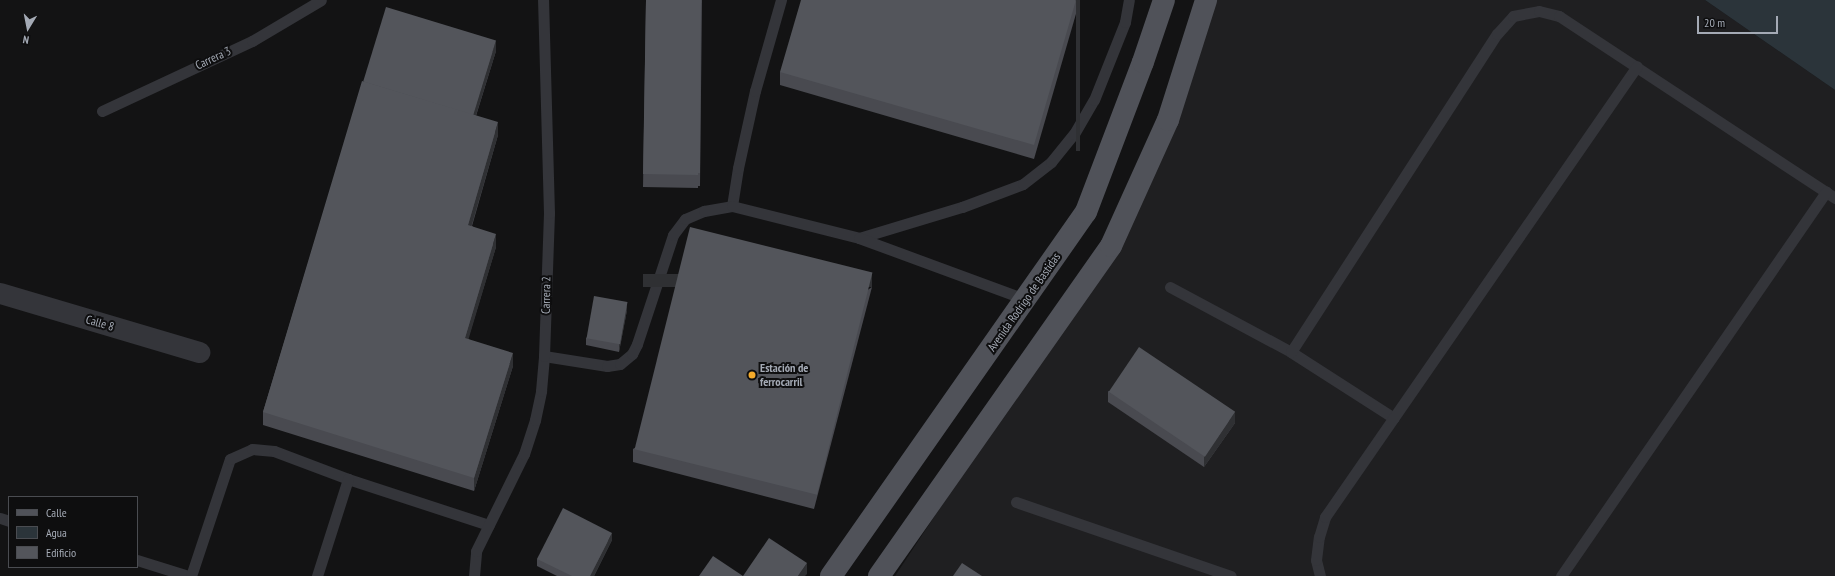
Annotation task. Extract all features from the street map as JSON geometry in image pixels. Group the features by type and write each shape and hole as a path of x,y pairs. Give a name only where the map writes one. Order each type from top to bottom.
{"main road":[{"name":"Avenida Rodrigo de Bastidas","path":"831,576 1086,212 1143,62 1164,0"},
{"path":"880,576 1111,246 1168,120 1206,0"}],"street":[{"name":"Calle 8","path":"0,293 199,352"}],"lane":[{"name":"Carrera 3","path":"102,111 252,41 321,0"},
{"name":"Carrera 2","path":"474,576 476,552 524,454 535,420 541,391 544,356 549,213 543,0"},
{"path":"732,206 738,168 755,91 781,0"},
{"path":"859,238 962,207 1023,184 1051,162 1074,134 1094,100 1125,22 1129,0"},
{"path":"1291,352 1497,34 1513,16 1539,11 1559,16 1637,66 1830,195 1561,576"},
{"path":"1320,576 1316,560 1319,537 1325,517 1637,66"},
{"path":"544,356 607,366 620,364 632,354 637,344 673,235 685,218 704,211 732,206 859,238 1025,299"},
{"path":"1170,287 1291,352 1394,418"},
{"path":"191,576 230,459 252,449 274,451 348,479 489,525"},
{"path":"317,576 348,479"},
{"path":"1016,502 1205,572 1231,576"},
{"path":"138,560 188,576"}],"shaded area":[{"path":"1216,0 1705,0 1835,90 1835,576 895,576 1141,204"}],"water":[{"path":"1705,0 1835,0 1835,90"}],"building":[{"path":"646,0 701,0 700,173 698,173 698,175 643,174"},
{"path":"801,0 1076,0 1034,145 780,72"},
{"path":"386,7 496,41 473,115 363,82"},
{"path":"362,81 498,122 468,225 496,234 465,338 513,353 474,478 263,412"},
{"name":"Estación de ferrocarril","path":"690,227 872,272 817,495 635,449"},
{"path":"594,296 627,302 620,344 587,338"},
{"path":"1139,347 1235,412 1205,457 1109,392"},
{"path":"563,508 612,533 590,576 572,576 537,559"},
{"path":"769,538 807,563 798,576 743,576"},
{"path":"713,556 743,576 699,576"},
{"path":"962,563 982,576 953,576"}],"place":[{"name":"Estación de ferrocarril","path":"752,375"}]}
